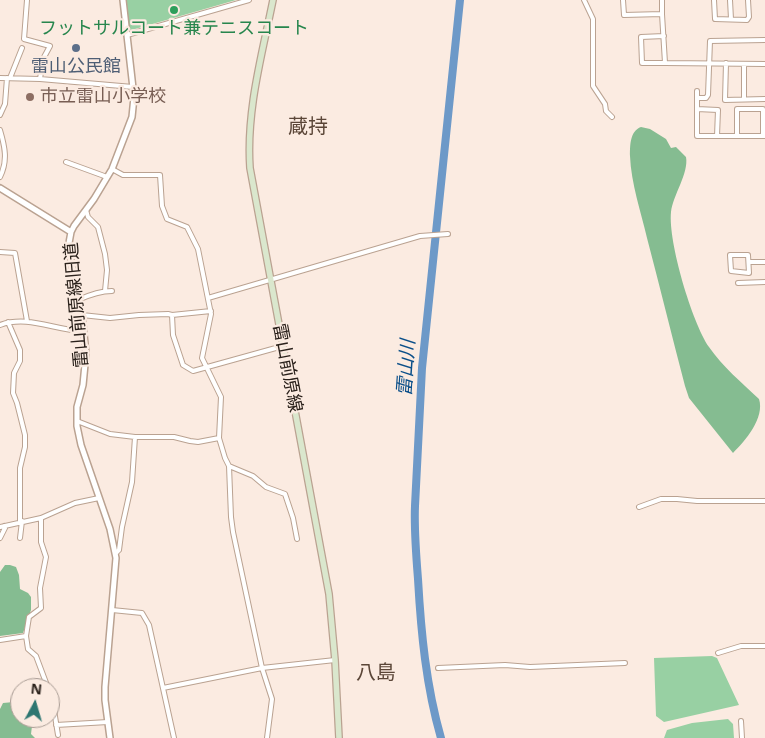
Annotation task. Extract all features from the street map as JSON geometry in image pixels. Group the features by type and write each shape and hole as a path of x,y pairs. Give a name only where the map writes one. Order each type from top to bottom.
{"main road":[{"name":"雷山前原線","path":"273,0 252,109 249,152 253,186 270,280 330,594 339,738"}],"street":[{"path":"28,0 24,39 50,46 43,59 40,79"},
{"name":"雷山前原線旧道","path":"110,738 105,687 116,552 110,528 81,445 77,421 77,407 83,385 85,362 82,315 70,256 71,232 112,169 132,117 134,106 123,0"},
{"path":"127,35 249,0"},
{"path":"584,0 593,19 593,86 605,104 606,111 612,117"},
{"path":"623,0 624,14 662,14"},
{"path":"662,0 665,63"},
{"path":"714,0 715,19 731,20 747,20 749,17 748,0"},
{"path":"730,0 731,20"},
{"path":"664,36 641,37 642,63 765,64"},
{"path":"697,98 706,98 708,94 710,41 765,40"},
{"path":"0,115 5,104 9,78 22,48"},
{"path":"726,63 725,100 765,98"},
{"path":"744,64 744,99"},
{"path":"0,78 40,79 132,87"},
{"path":"697,91 697,136 717,136 737,136 764,136 763,109 737,109 737,136"},
{"path":"697,109 718,110 717,136"},
{"path":"0,130 5,156 3,171 0,177"},
{"path":"66,162 107,177"},
{"path":"112,169 123,176 160,175 166,219 187,227 198,249 210,311 202,358 221,397 219,438 229,466 232,524 262,668 272,699 267,738"},
{"path":"0,188 71,232"},
{"path":"86,210 88,217 98,227 105,254 105,291"},
{"path":"208,298 426,235 448,234"},
{"path":"0,252 15,253 27,321"},
{"path":"730,255 748,255 749,262 749,273 731,271 730,255"},
{"path":"749,262 765,262"},
{"path":"738,283 765,282"},
{"path":"78,300 88,295 112,291"},
{"path":"82,315 110,318 210,311"},
{"path":"172,315 174,335 184,364 193,372 283,346"},
{"path":"0,325 8,322 27,321 68,331 83,331"},
{"path":"8,322 20,350 20,361 14,373 13,393 25,435 25,447 20,468 20,538"},
{"path":"77,421 110,434 135,437 174,437 190,442 219,438"},
{"path":"116,552 119,550 132,482 135,437"},
{"path":"229,466 253,476 266,487 285,494 293,518 297,539"},
{"path":"0,538 5,528 2,526 41,518 76,503 99,498"},
{"path":"639,506 661,499 697,501 765,500"},
{"path":"41,518 41,542 46,557 40,588 41,608 29,617 26,636 28,649 36,656 44,678"},
{"path":"112,610 142,613 147,620 174,738"},
{"path":"0,640 26,636"},
{"path":"718,653 740,646 765,646"},
{"path":"163,688 262,668 335,660"},
{"path":"438,668 625,663"},
{"path":"741,720 742,738"},
{"path":"60,725 108,722"},
{"path":"57,728 58,735"}],"green space":[{"path":"125,0 236,0 128,31"},
{"path":"641,127 650,129 666,139 671,148 676,147 686,157 685,170 671,212 673,242 682,281 695,320 709,347 726,368 759,399 760,406 757,421 748,436 733,453 689,398 685,386 632,177 631,143 633,135"},
{"path":"5,565 16,567 19,575 20,589 31,597 31,610 23,633 0,636 0,572"},
{"path":"712,656 717,658 739,705 664,722 656,716 654,658"},
{"path":"10,702 10,728 32,728 31,734 35,738 0,738 0,709 3,703"},
{"path":"728,719 733,724 734,738 664,738 667,730 692,723"}],"waterway":[{"name":"雷山川","path":"441,738 428,679 423,639 415,515 422,368 460,0"}],"place":[{"name":"フットサルコート兼テニスコート","path":"174,10"},
{"name":"雷山公民館","path":"76,48"},
{"name":"市立雷山小学校","path":"30,97"}],"district":[{"name":"蔵持","path":"308,127"},
{"name":"八島","path":"376,673"}]}
